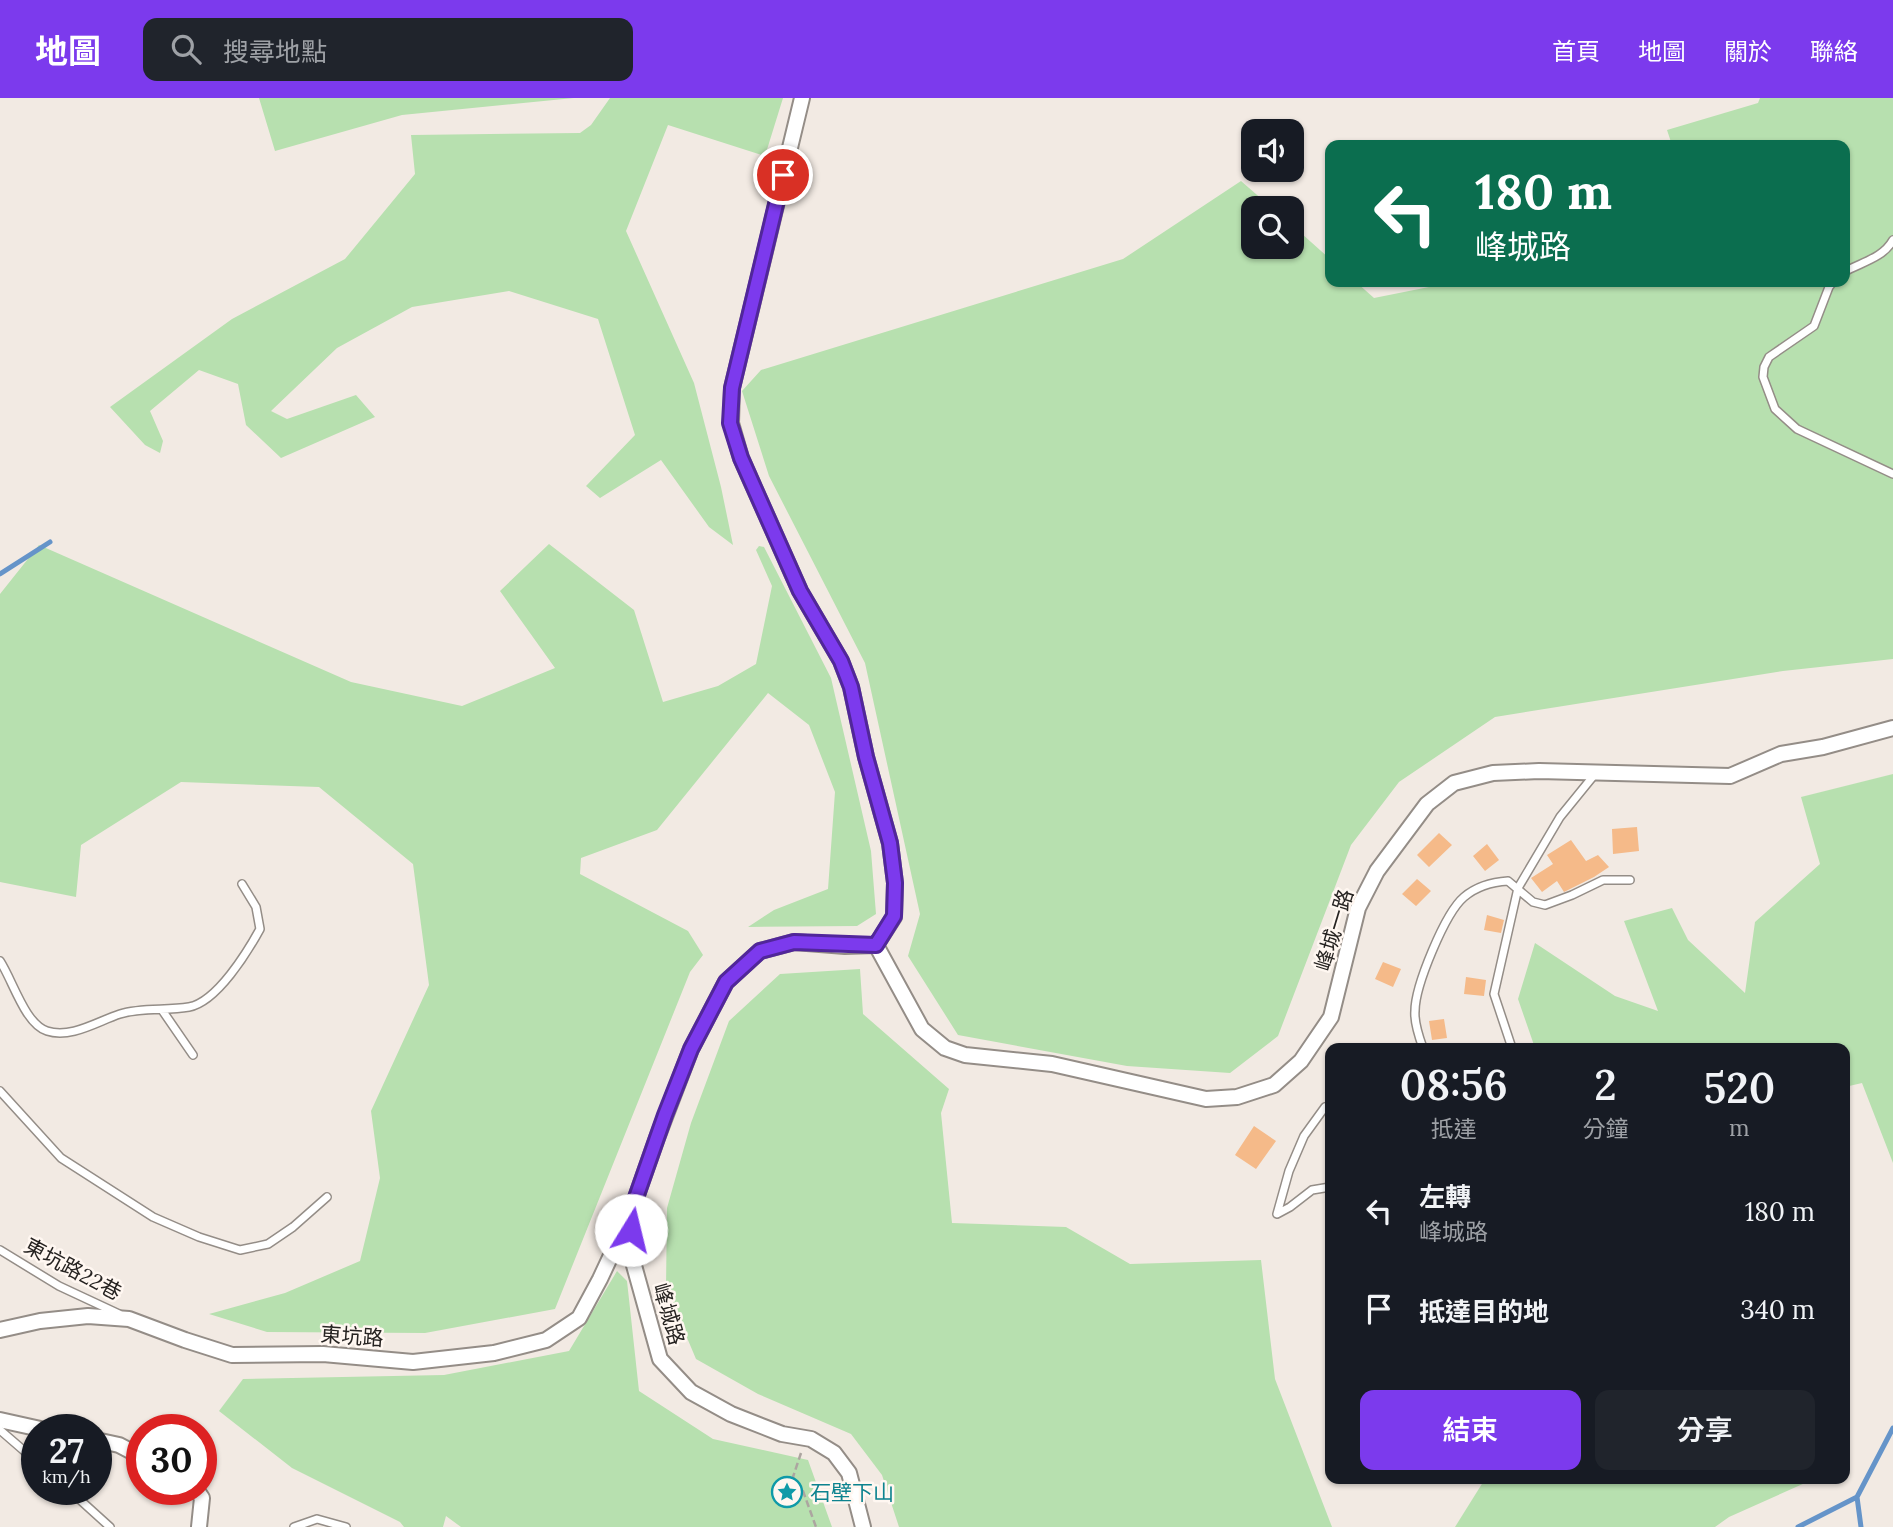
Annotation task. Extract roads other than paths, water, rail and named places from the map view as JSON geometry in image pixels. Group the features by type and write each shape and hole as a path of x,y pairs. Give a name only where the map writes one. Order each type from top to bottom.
{"street":[{"path":"802,98 732,388 730,423 741,458 800,591 841,661 851,687 866,757 890,843 895,883 894,916 876,945"},
{"name":"峰城一路","path":"876,945 922,1029 944,1048 965,1055 1052,1064 1206,1099 1237,1097 1274,1085 1301,1061 1331,1017 1358,908 1377,871 1427,804 1454,783 1493,773 1597,771 1730,776 1781,754 1823,747 1893,729"},
{"name":"峰城路","path":"863,1527 849,1474 834,1453 811,1439 782,1434 731,1413 691,1392 660,1359 630,1251 632,1209 691,1049 726,982 760,951 794,942 876,945"},
{"name":"東坑路","path":"0,1330 40,1321 88,1316 129,1319 232,1355 323,1354 413,1362 495,1353 545,1340 579,1318 632,1209"},
{"path":"0,1420 21,1425"},
{"path":"199,1527 201,1505"}],"lane":[{"path":"1850,269 1878,256 1893,240"},
{"path":"1829,287 1814,326 1769,358 1763,367 1763,377 1775,408 1797,429 1893,474"},
{"path":"1510,1043 1494,994 1518,888 1560,817 1597,771"},
{"path":"1422,1043 1414,1012 1423,972 1451,911 1464,897 1488,882 1508,881 1533,902 1545,905 1603,880 1630,880"},
{"path":"0,961 32,1022 48,1032 74,1032 132,1011 193,1007 214,992 234,971 260,929 256,907 242,884"},
{"path":"162,1010 193,1055"},
{"path":"0,1091 61,1158 153,1217 199,1237 240,1250 268,1244 293,1227 327,1197"},
{"path":"1325,1107 1304,1136 1289,1171 1277,1214 1312,1190 1325,1188"},
{"name":"東坑路22巷","path":"0,1250 59,1286 129,1319"},
{"path":"0,1430 21,1448"},
{"path":"86,1505 110,1527"},
{"path":"294,1527 317,1519 346,1527"}],"waterway":[{"path":"0,574 50,542"},
{"path":"1798,1527 1857,1497 1893,1428"},
{"path":"1857,1497 1861,1527"}],"place":[{"name":"石壁下山","path":"787,1492"}]}
